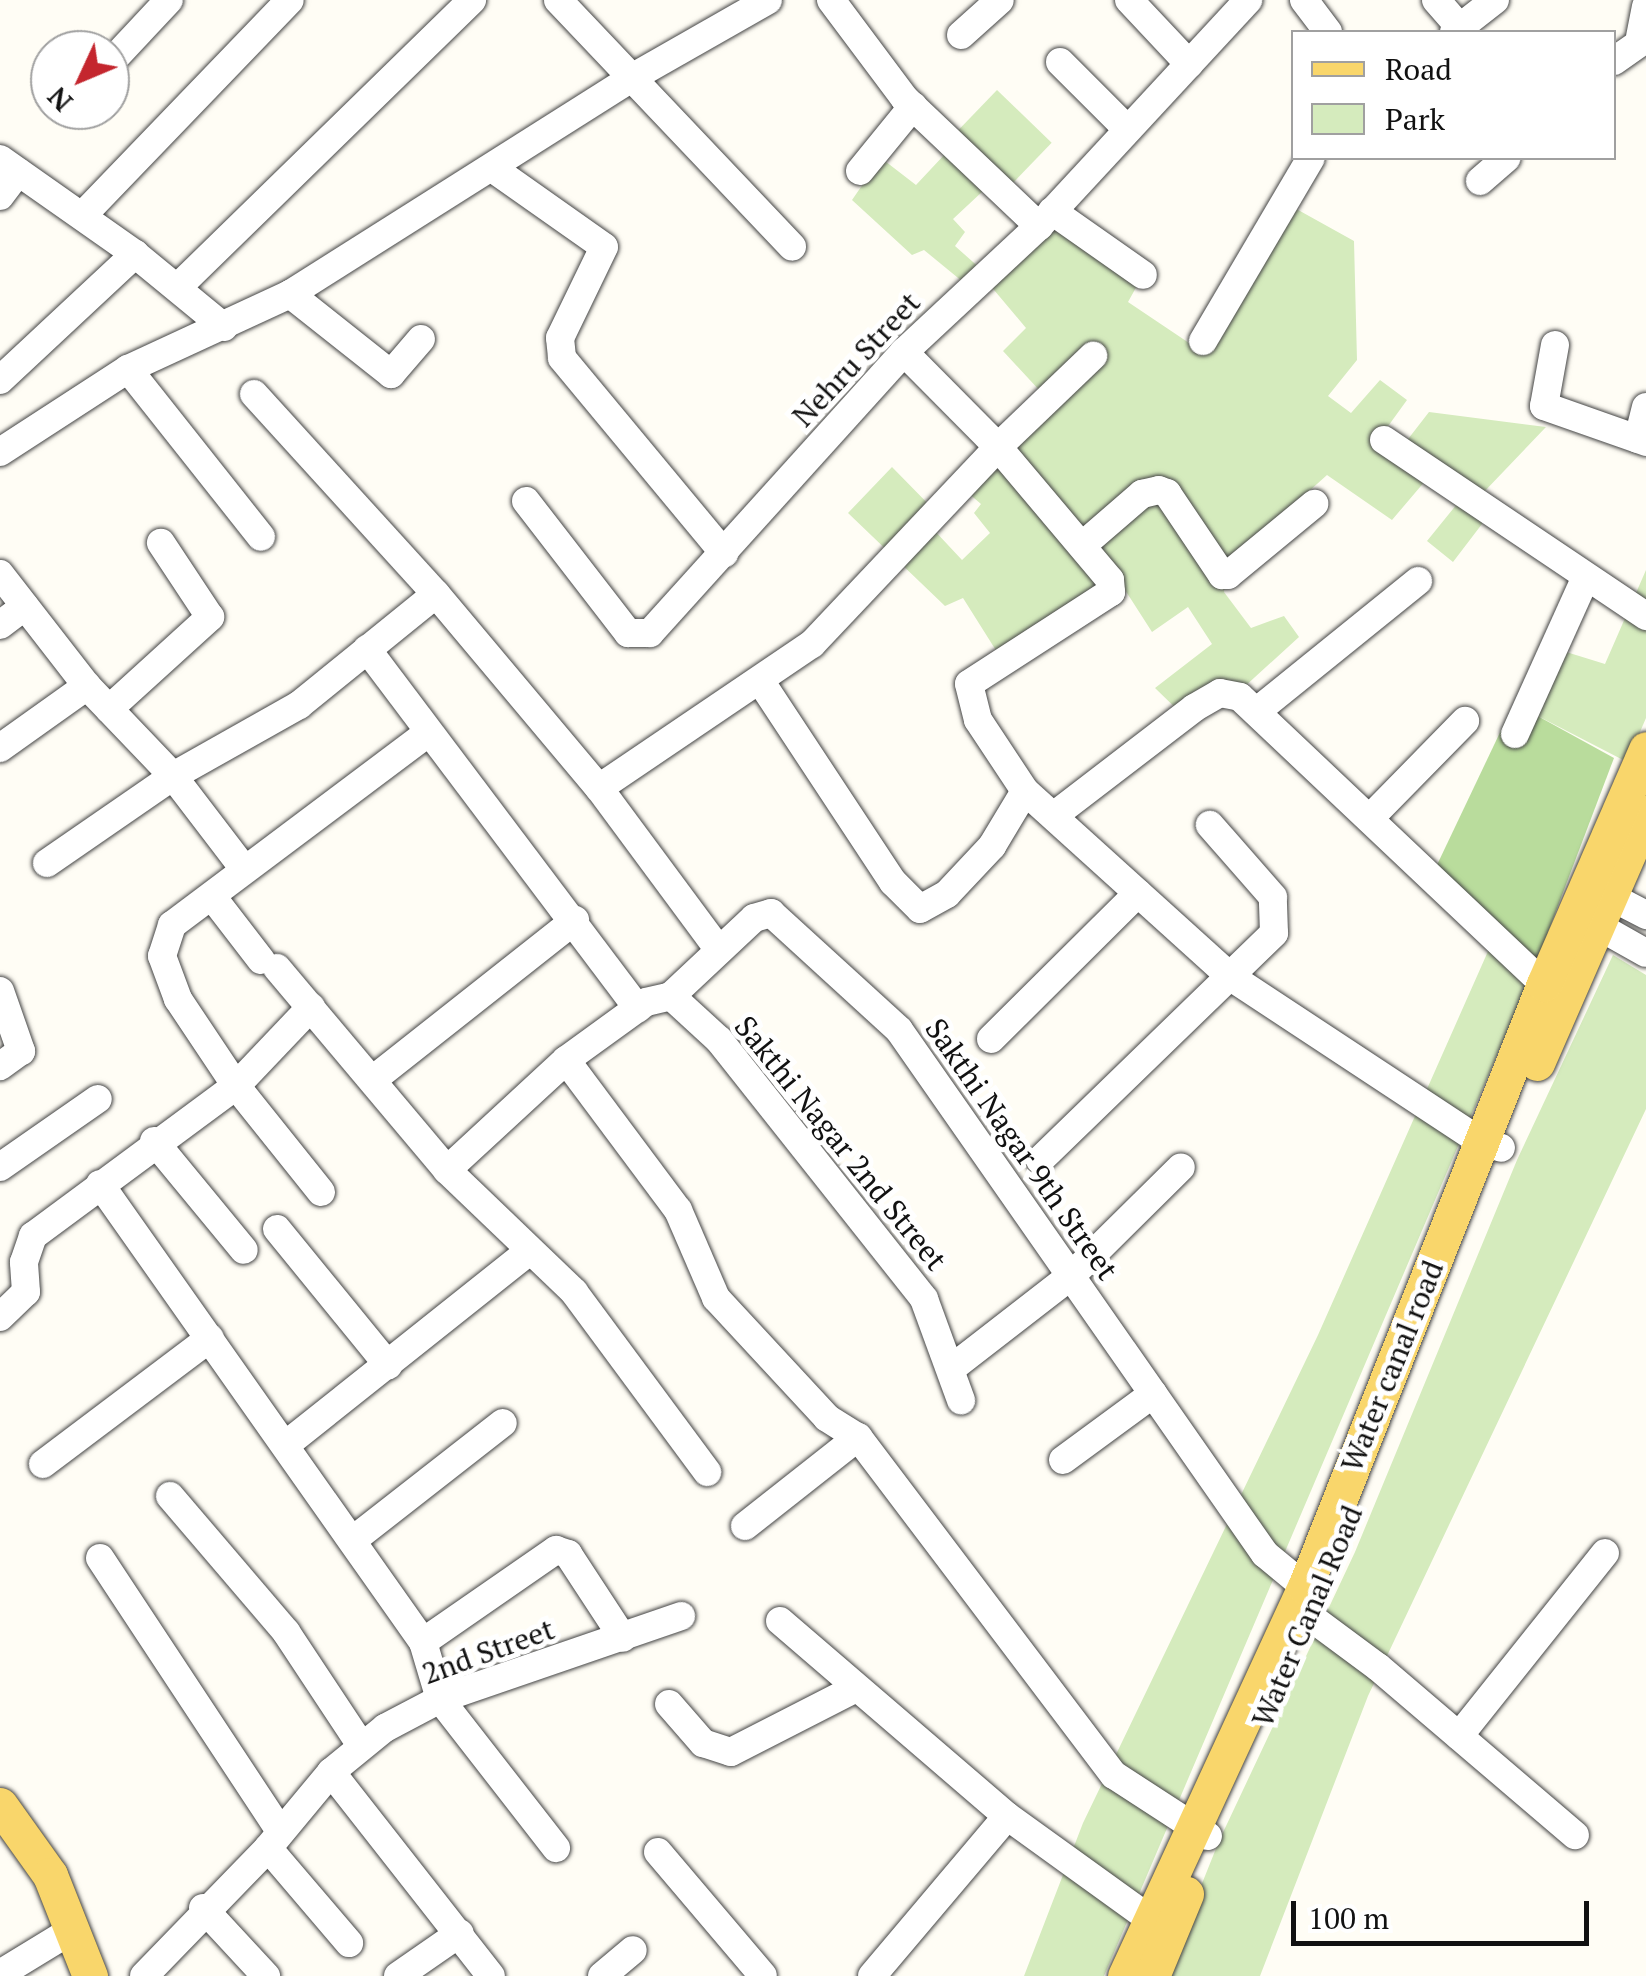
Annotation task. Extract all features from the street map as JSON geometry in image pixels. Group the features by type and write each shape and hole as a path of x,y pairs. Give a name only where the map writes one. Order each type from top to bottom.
{"main road":[{"path":"1490,1145 1544,984 1593,905 1646,750"},
{"name":"Water Canal Road","path":"1152,1976 1160,1926 1307,1602 1490,1145 1593,905 1646,812"},
{"path":"0,1805 50,1875 90,1976"},
{"path":"1124,1976 1160,1926"}],"street":[{"path":"130,42 169,0"},
{"path":"84,215 290,0"},
{"path":"178,287 472,0"},
{"path":"558,0 635,76 792,247"},
{"path":"0,452 140,363 290,294 495,170 635,76 768,0"},
{"path":"831,0 913,106 1045,218 1143,275"},
{"path":"961,35 1000,0"},
{"path":"1130,0 1189,64"},
{"name":"Nehru Street","path":"526,501 628,633 650,633 904,352 1045,218 1248,0"},
{"path":"1304,0 1326,30"},
{"path":"1436,0 1457,30 1494,0"},
{"path":"1616,59 1643,38 1646,7"},
{"path":"1060,62 1127,129"},
{"path":"860,171 913,106"},
{"path":"1204,340 1310,160"},
{"path":"1480,181 1504,160"},
{"path":"0,196 9,165 84,215 224,327"},
{"path":"495,170 604,248 560,338 562,358 724,553"},
{"path":"1,377 135,254"},
{"path":"290,294 392,374 422,339"},
{"path":"1555,344 1544,406 1642,440 1646,407"},
{"path":"904,352 998,446 1084,544 1110,580 1118,603 970,684 973,710 1025,791 1056,814 1231,977 1490,1145"},
{"path":"599,788 812,644 998,446 1093,356"},
{"path":"140,363 261,538"},
{"path":"254,394 436,594 599,788 718,949"},
{"path":"1384,440 1646,616"},
{"path":"1084,544 1142,494 1159,490 1222,575 1228,574 1314,504"},
{"path":"110,709 210,617 161,543"},
{"path":"0,574 86,686 173,776 244,869"},
{"path":"1514,734 1585,578"},
{"path":"1257,711 1418,582"},
{"path":"47,863 173,776 280,718 436,594"},
{"path":"0,625 25,606"},
{"path":"367,649 638,1008"},
{"path":"761,682 893,882 920,908 947,894 992,846 1025,791"},
{"path":"0,748 86,686"},
{"path":"1056,814 1220,693 1257,711 1544,984"},
{"path":"1370,818 1465,721"},
{"path":"321,1192 236,1086 163,970 172,924 214,899 244,869 428,733"},
{"path":"1040,1160 1274,933 1278,907 1210,825"},
{"path":"991,1040 1138,893"},
{"path":"214,899 375,1078 447,1170 574,1292 707,1472"},
{"path":"1593,905 1646,915"},
{"path":"1593,905 1646,953"},
{"name":"Sakthi Nagar 9th Street","path":"447,1170 566,1060 638,1008 671,996 718,949 762,913 786,922 839,980 900,1030 1265,1554 1307,1602 1575,1835"},
{"path":"375,1078 575,920"},
{"path":"0,992 22,1051 0,1066"},
{"name":"Sakthi Nagar 2nd Street","path":"671,996 719,1040 924,1299 961,1400"},
{"path":"0,1317 26,1292 24,1262 33,1236 154,1141 236,1086 311,1007"},
{"path":"566,1060 678,1210 716,1298 828,1418 858,1437 1114,1774 1200,1831"},
{"path":"2,1158 98,1099"},
{"path":"154,1141 244,1250"},
{"path":"952,1368 1072,1275 1180,1167"},
{"path":"100,1184 288,1443 423,1642 440,1699 556,1848"},
{"path":"276,1230 388,1364"},
{"path":"288,1443 529,1250"},
{"path":"43,1464 210,1338"},
{"path":"1063,1460 1153,1394"},
{"path":"354,1540 503,1423"},
{"path":"745,1526 858,1437"},
{"path":"170,1496 286,1632 360,1744"},
{"path":"423,1642 549,1552 568,1554 623,1638"},
{"path":"1459,1736 1605,1553"},
{"path":"100,1558 274,1840 349,1944"},
{"name":"2nd Street","path":"158,1971 203,1908 274,1840 360,1744 440,1699 681,1616"},
{"path":"780,1621 1007,1816 1160,1926"},
{"path":"669,1704 704,1744 731,1752 856,1688"},
{"path":"331,1772 491,1976"},
{"path":"872,1976 1007,1816"},
{"path":"658,1852 763,1976"},
{"path":"203,1908 266,1976"},
{"path":"0,1974 72,1930"},
{"path":"398,1976 460,1933"},
{"path":"602,1976 633,1950"}],"green space":[{"path":"997,90 1052,143 1009,187 955,134"},
{"path":"945,154 983,191 953,219 965,232 955,246 982,270 963,282 924,250 912,255 852,200 881,158 916,185"},
{"path":"1291,206 1354,241 1357,360 1328,396 1351,413 1380,380 1407,400 1386,429 1405,443 1429,412 1546,427 1482,494 1482,524 1453,562 1427,541 1457,504 1426,480 1392,520 1327,475 1228,564 1224,592 1251,628 1284,616 1299,637 1243,688 1188,720 1155,688 1212,644 1188,607 1152,632 1118,579 997,652 963,598 945,606 848,513 892,467 942,518 933,529 962,560 990,533 974,513 981,504 967,492 1053,405 1003,351 1026,328 989,284 1053,223 1138,284 1128,302 1198,349"},
{"path":"1646,570 1646,718 1627,762 1534,714 1563,651 1605,664"},
{"path":"1514,703 1614,758 1537,961 1436,867"},
{"path":"1497,931 1537,961 1104,1976 1024,1976 1083,1823 1318,1335"},
{"path":"1613,955 1646,975 1646,1109 1368,1696 1260,1976 1165,1976 1219,1841 1355,1552 1517,1160"}]}
